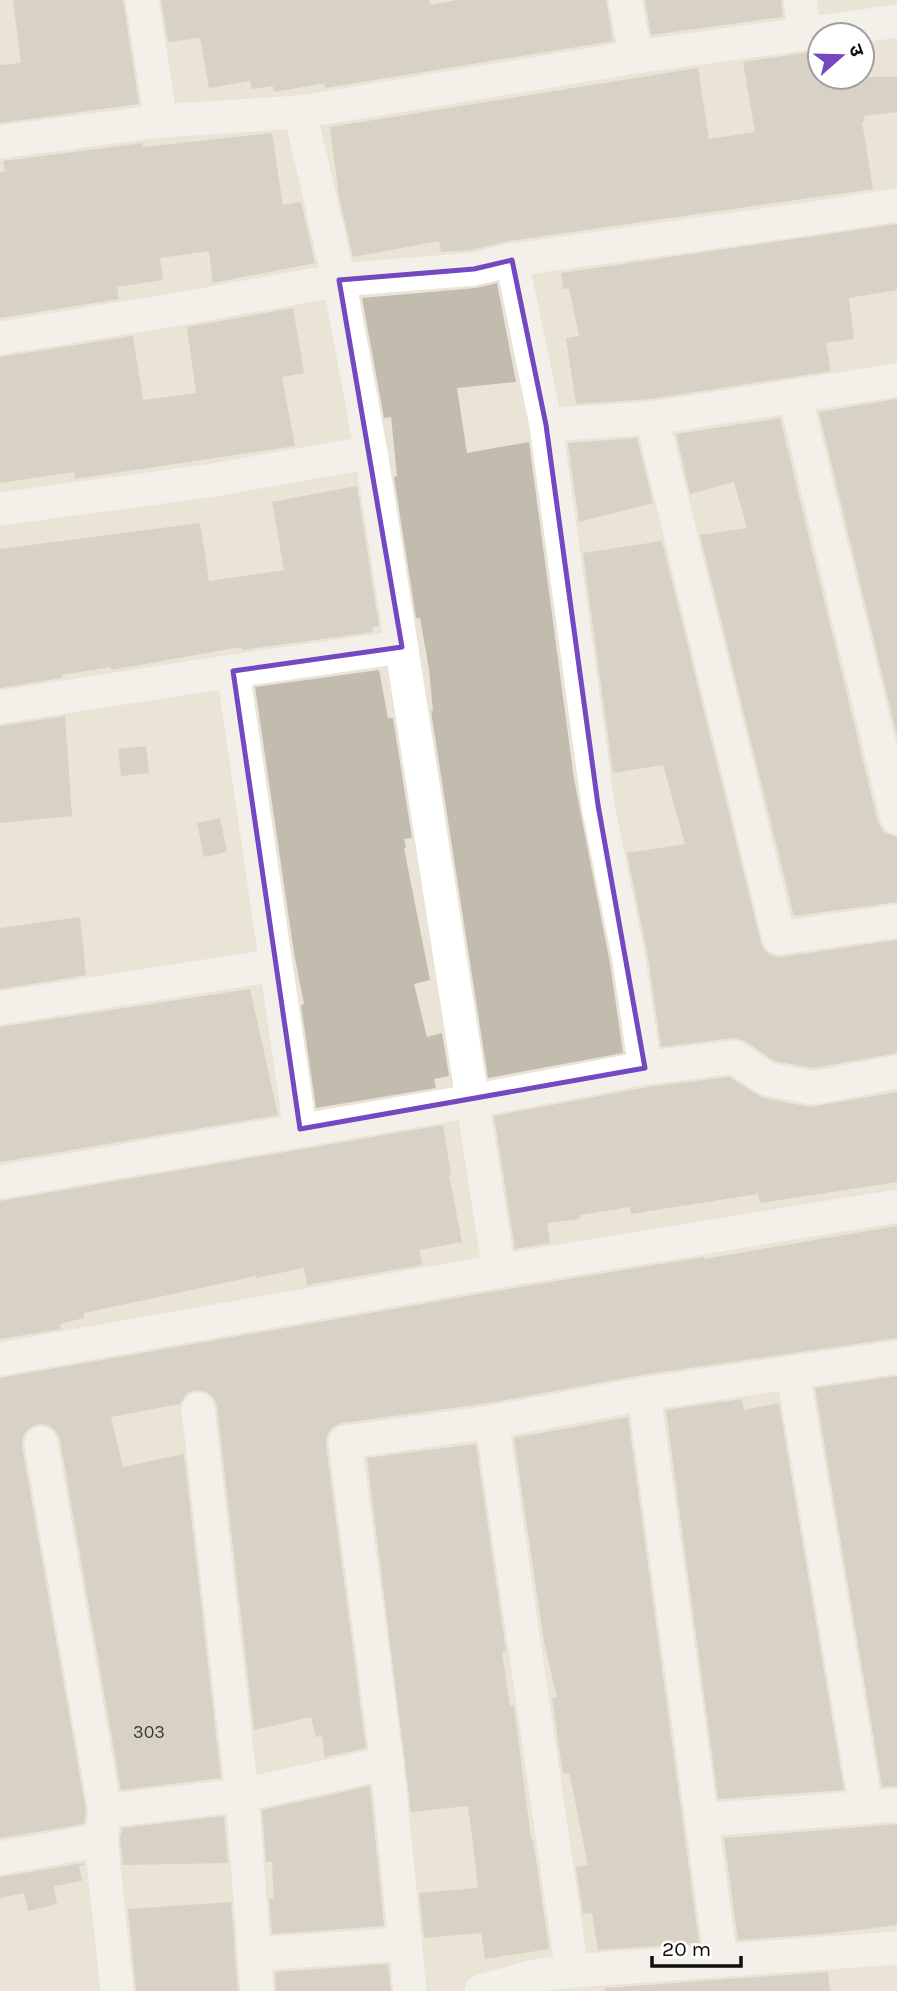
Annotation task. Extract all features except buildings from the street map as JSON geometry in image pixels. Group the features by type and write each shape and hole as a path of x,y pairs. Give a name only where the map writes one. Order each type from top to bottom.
{"street":[{"path":"142,0 162,121"},
{"path":"625,0 636,57"},
{"path":"800,0 805,32"},
{"path":"0,142 162,121 300,112 636,57 897,21"},
{"path":"300,112 339,280 371,452 499,1271"},
{"path":"0,338 179,310 339,280 474,269 512,260 897,205"},
{"path":"512,260 546,425 598,805 629,960 645,1068"},
{"path":"546,425 652,418 897,380"},
{"path":"795,396 897,818"},
{"path":"652,418 779,938 897,921"},
{"path":"0,509 208,481 371,452"},
{"path":"0,707 402,647"},
{"path":"233,671 300,1129"},
{"path":"0,1008 276,965"},
{"path":"0,1173 0,1182 472,1101 645,1068 734,1057 767,1079 813,1088 897,1072"},
{"path":"0,1359 499,1271 897,1206"},
{"path":"410,1991 387,1763 345,1442 492,1422 644,1394 897,1357"},
{"path":"702,1820 881,1806 793,1372"},
{"path":"644,1394 721,1961"},
{"path":"198,1409 242,1795 257,1991"},
{"path":"492,1422 572,1971"},
{"path":"41,1443 103,1826 117,1991"},
{"path":"0,1858 103,1826 387,1763"},
{"path":"254,1954 405,1944"},
{"path":"481,1991 536,1983 572,1971 897,1948"}],"highlighted area":[{"path":"512,260 546,425 598,805 645,1068 300,1129 233,671 402,647 339,280 474,269"}]}
